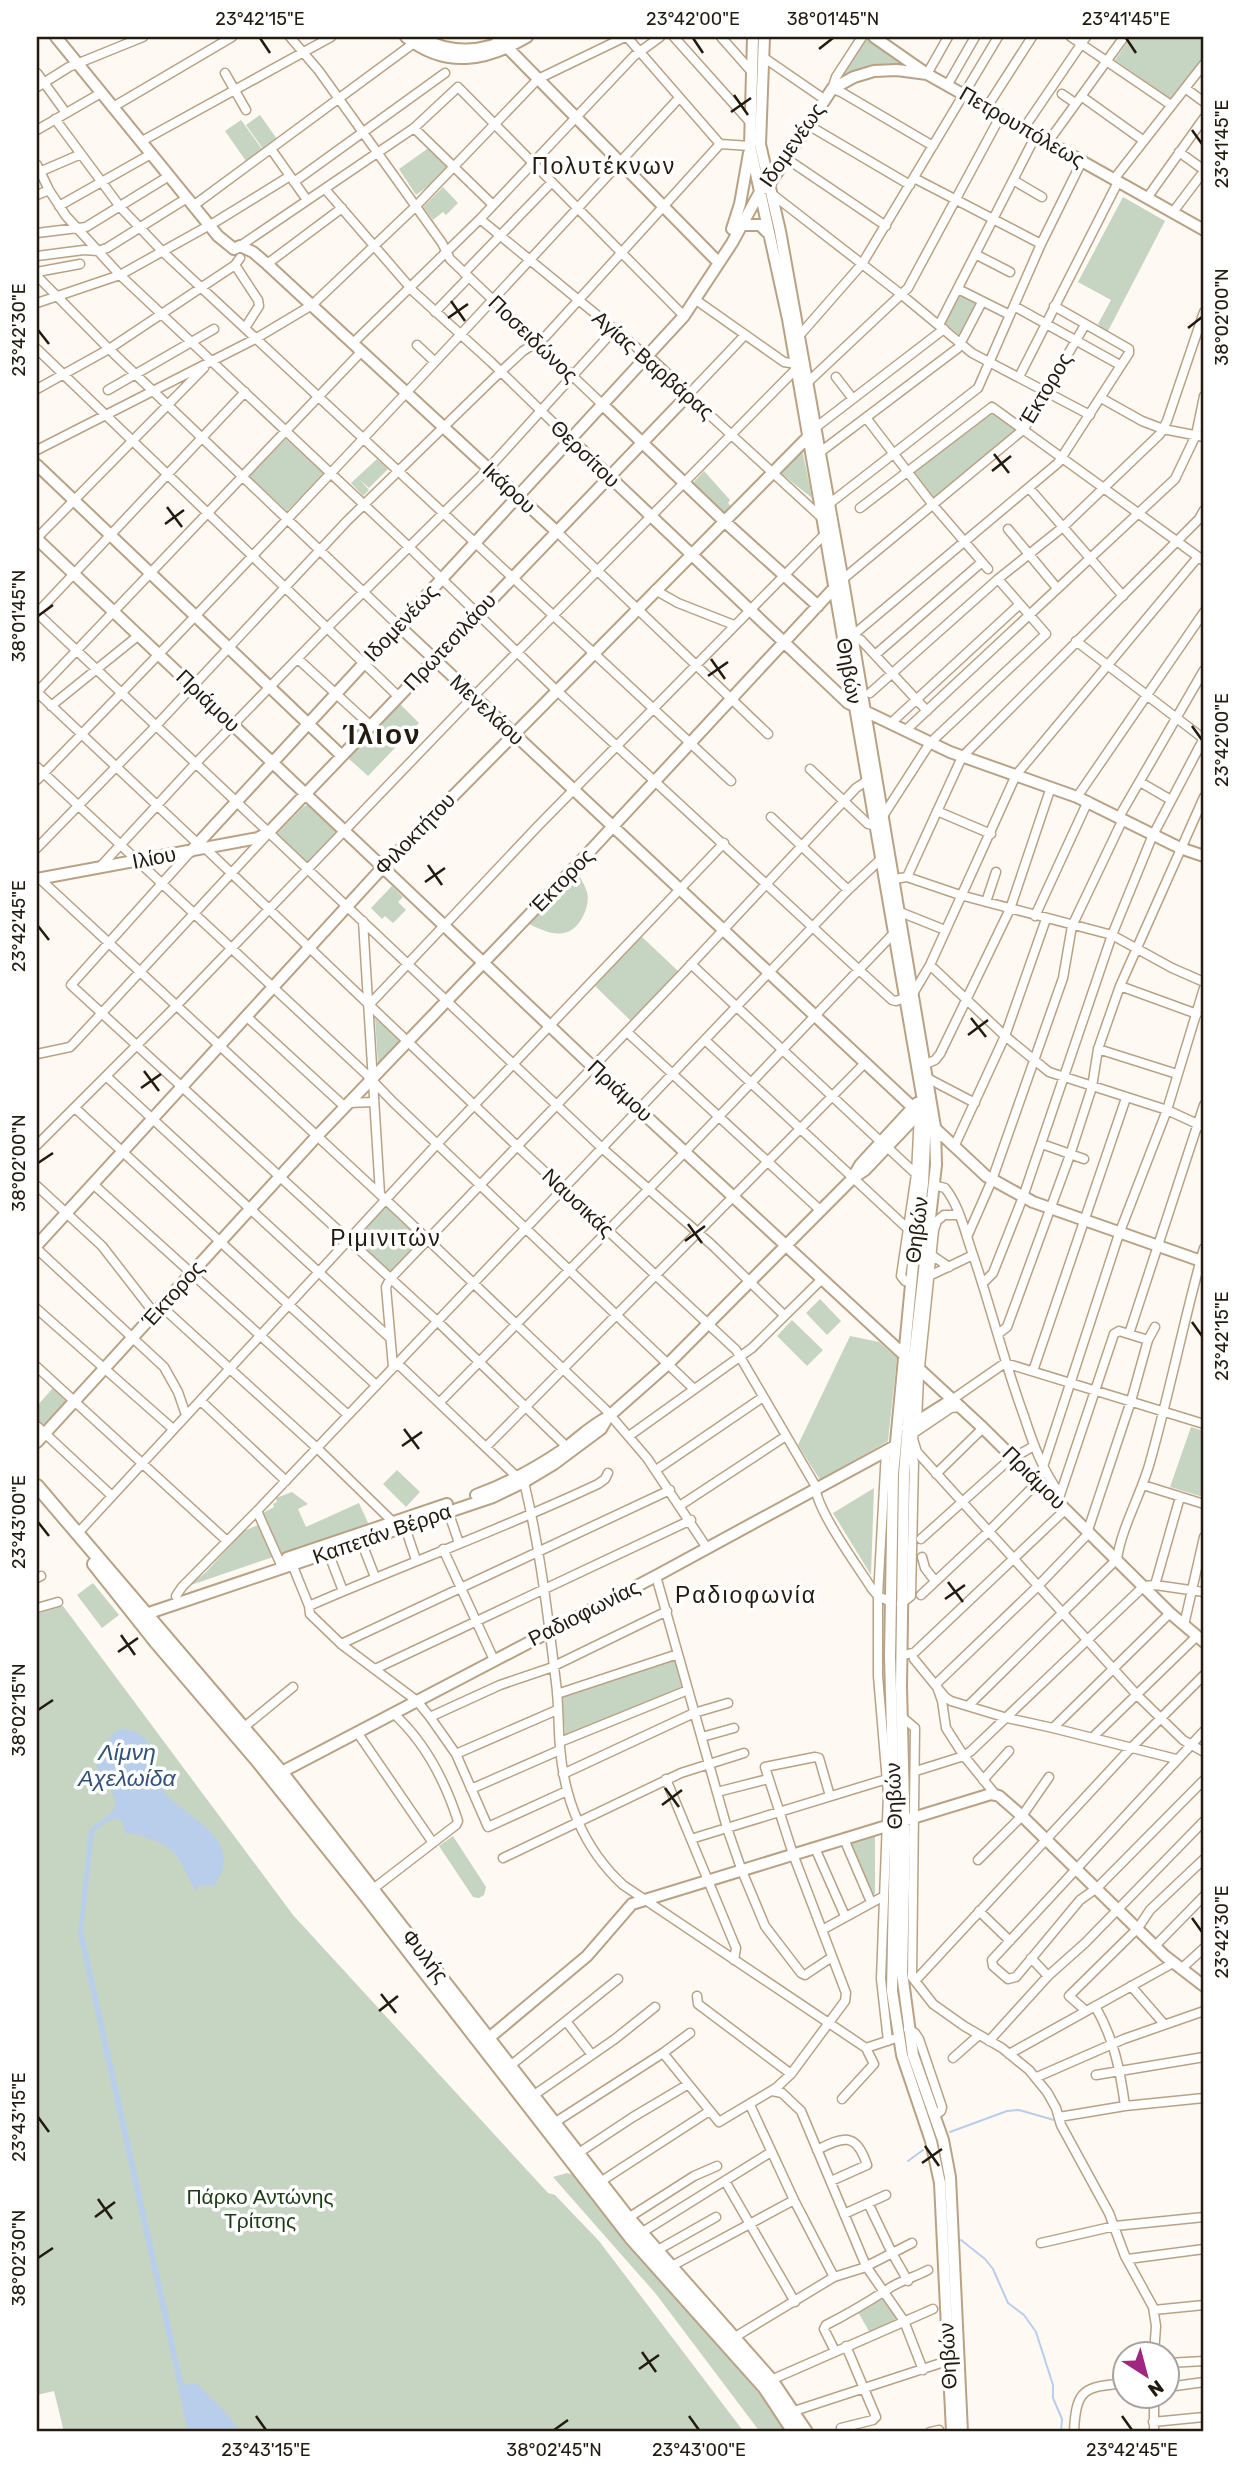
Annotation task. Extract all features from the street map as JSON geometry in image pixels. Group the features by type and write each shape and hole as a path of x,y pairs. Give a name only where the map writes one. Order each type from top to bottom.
{"main road":[{"name":"Φυλής","path":"37,1486 78,1533 141,1615 373,1889 485,2042 534,2095 574,2156 600,2182 656,2251 771,2380 788,2413 794,2432"},
{"name":"Φυλής","path":"37,1499 243,1728 276,1775 574,2156 632,2239 806,2432"}],"street":[{"path":"41,85 77,63 143,37"},
{"path":"113,107 232,37"},
{"name":"Ποσειδώνος","path":"290,37 305,52 364,132 442,243 450,259 724,521 815,603"},
{"path":"142,142 331,37"},
{"path":"37,256 83,250 98,251 190,202 271,149 340,99 413,39 446,57 466,58 484,57 505,41 527,37"},
{"path":"37,450 255,339 312,305 455,167 538,79 626,37 720,144 750,146"},
{"path":"353,342 480,219 640,51 660,37"},
{"path":"674,37 750,121"},
{"path":"721,37 751,71"},
{"name":"Θηβών","path":"753,37 750,146 767,189 770,234 796,367 819,453 843,579 868,780 900,912 923,1108 918,1366 912,1424 896,1447"},
{"name":"Θηβών","path":"764,37 759,133 767,189 807,383 821,517 850,681 871,745 882,858 894,933 929,1079 923,1108"},
{"name":"Ιδομενέως","path":"102,1014 71,985 684,316 832,89 836,77 862,37"},
{"path":"874,37 927,74 948,37"},
{"path":"948,85 975,37"},
{"path":"799,336 862,264 998,37"},
{"path":"987,107 1032,37"},
{"path":"1071,37 1084,40 1107,61 1171,105"},
{"path":"1048,142 1124,37"},
{"name":"Ικάρου","path":"60,38 77,63 218,236 239,254 253,252 267,264 519,496 768,734"},
{"path":"1024,128 1084,40"},
{"path":"505,41 538,79 664,208 721,259"},
{"path":"763,57 824,99"},
{"path":"1019,377 1116,181 1204,64"},
{"name":"Πετρουπόλεως","path":"832,89 874,71 897,70 927,74 1203,229"},
{"path":"37,73 41,85 66,113"},
{"path":"225,73 246,110"},
{"path":"37,303 120,275 163,252 292,179 364,132 444,73"},
{"path":"37,388 108,349 201,288 307,200 414,128 458,87 684,316"},
{"path":"1185,88 1204,102"},
{"path":"832,89 933,146"},
{"path":"37,129 102,93"},
{"path":"1062,94 1078,100 1144,141"},
{"path":"679,98 530,261 195,617 122,694 39,774 78,806 372,1079 694,1389"},
{"path":"807,383 902,295 914,280 1001,115"},
{"path":"1147,198 1204,118"},
{"path":"55,119 121,208 163,252 731,781"},
{"path":"808,125 912,181 1041,244"},
{"path":"414,128 493,205"},
{"path":"812,433 941,327 1036,135"},
{"path":"37,848 157,725 319,550 523,351 537,344 720,144"},
{"name":"Ιδομενέως","path":"721,259 740,204 750,146"},
{"path":"271,149 307,200"},
{"path":"1173,212 1204,170 1179,152"},
{"path":"81,153 38,170 59,206 120,275 409,547 556,690 896,1001 910,995 930,965 1016,775 1107,665 1201,559 992,407 860,508"},
{"path":"59,206 151,154"},
{"path":"787,159 886,226"},
{"path":"828,504 978,388 1041,244 1082,161"},
{"path":"37,233 86,227 121,208 169,176"},
{"path":"1013,180 1042,197"},
{"path":"435,312 500,236 552,182"},
{"name":"Θερσίτου","path":"325,189 435,312 833,690 860,710 930,743 962,757 1083,799 1180,848 1204,856"},
{"path":"767,189 961,344 989,362 1090,415"},
{"path":"37,195 49,190"},
{"path":"267,264 342,208"},
{"name":"Αγίας Βαρβάρας","path":"480,219 648,357 821,517"},
{"path":"741,225 760,225 770,234"},
{"path":"239,254 259,306 245,328"},
{"path":"975,254 1010,272"},
{"path":"37,274 80,264"},
{"name":"Μενελάου","path":"37,274 108,349 363,593 865,1063 923,1108 935,1127 954,1147 992,1180 1023,1197 1202,1261"},
{"path":"958,289 1010,315"},
{"path":"37,1145 176,1006 796,367 744,336 696,300"},
{"path":"819,453 867,419 961,344 982,302"},
{"path":"1014,306 1121,365"},
{"path":"927,711 861,640 852,636 1062,458 1101,398 1130,350 1054,306"},
{"path":"870,693 998,579 1063,527 1163,429 1204,312"},
{"name":"Έκτορος","path":"37,1442 41,1429 75,1401 156,1308 732,699 815,603 1024,429 1085,325"},
{"path":"108,390 214,330"},
{"path":"100,867 327,628 488,468 614,330"},
{"name":"Πρωτεσιλάου","path":"38,1054 70,1047 74,1043 230,873 744,336"},
{"path":"417,345 434,361"},
{"path":"37,349 398,697"},
{"path":"37,692 362,351"},
{"path":"37,539 212,361"},
{"path":"836,377 853,399"},
{"path":"245,393 37,613 602,1148 785,1315"},
{"path":"906,730 1179,473 1200,436 1204,396"},
{"path":"1101,398 1132,416 1163,429 1200,436"},
{"path":"867,419 907,473 985,566 875,655"},
{"name":"Φιλοκτήτου","path":"37,1247 383,867 637,607 812,433"},
{"path":"37,465 342,756"},
{"path":"1029,488 1122,596"},
{"path":"907,877 962,757 1199,519 1204,510"},
{"path":"1008,529 1058,589"},
{"path":"369,1005 443,924 824,535"},
{"name":"Πριάμου","path":"37,539 593,1067 984,1428 1117,1559 1149,1586 1170,1613 1201,1639"},
{"path":"810,769 870,825 880,821 930,743 1045,634 998,579"},
{"path":"655,590 678,603 734,625"},
{"path":"871,745 877,728 885,722 891,723 1020,604"},
{"path":"1035,916 1083,799 1147,695 1204,612"},
{"path":"51,706 139,635"},
{"path":"983,1283 993,1273 1023,1197 1112,935 1153,835 1204,739 1076,641"},
{"path":"298,659 371,726"},
{"path":"967,1237 992,1180 1063,978 1072,926 1121,818 1204,670"},
{"path":"833,690 843,693 848,689 850,681"},
{"name":"Ναυσικάς","path":"37,692 198,847 230,873 736,1350 815,1485 821,1505 878,1596"},
{"path":"842,2099 874,2064 872,2055 866,2048 642,1900 601,1864 592,1850 578,1823 563,1774 558,1694 550,1631 532,1515 521,1480 440,1402 395,1365 389,1336 386,1287 390,1279 627,1032 801,845 856,788 868,780"},
{"path":"1140,782 1171,800"},
{"path":"926,1064 936,1060 940,1054 1010,908 1051,787"},
{"path":"998,1334 1007,1326 1052,1208 1092,1087 1098,1049 1120,986 1204,797"},
{"path":"937,811 991,834"},
{"path":"771,817 848,890"},
{"name":"Ιλίου","path":"38,879 198,847 258,838 269,832"},
{"path":"78,1533 348,1240 382,1197 437,1144 724,843"},
{"path":"176,1596 736,1007 882,858"},
{"path":"986,902 996,872"},
{"path":"894,879 907,877 960,895 1112,935 1204,982"},
{"path":"38,879 317,1136 563,1369 629,1436 681,1505 707,1548"},
{"path":"900,912 944,930"},
{"path":"936,1165 941,1153 954,1147 1005,1036 1046,919"},
{"path":"363,921 382,1197"},
{"path":"440,1402 719,1117 894,933"},
{"path":"691,964 916,1174"},
{"path":"930,965 1005,1036 1049,1072 1167,1110 1201,1126"},
{"path":"1120,986 1197,1014"},
{"path":"921,1595 1038,1482 1120,1232 1167,1110 1204,988"},
{"path":"102,1014 437,1321 567,1447"},
{"path":"246,1016 347,1105 374,1102"},
{"path":"627,1032 820,1210"},
{"path":"705,1040 908,1229"},
{"path":"1098,1049 1177,1074"},
{"path":"486,1447 865,1063"},
{"path":"106,1076 389,1336"},
{"path":"929,1079 975,1103"},
{"path":"1033,1371 1126,1098"},
{"path":"1129,1334 1201,1126 1204,1105"},
{"path":"75,1108 376,1385"},
{"path":"610,1416 668,1364 784,1244 853,1178 865,1170 884,1145 923,1108"},
{"path":"923,1108 901,1276 921,1280 973,1255"},
{"name":"Θηβών","path":"935,1127 936,1165 921,1280 907,1328 896,1447 895,1602 901,1821 892,1991 893,2039 902,2055 932,2141 940,2183 952,2432"},
{"path":"1042,1143 1084,1159"},
{"path":"93,1184 348,1415"},
{"path":"933,1185 947,1190 959,1215 1034,1446 1061,1501"},
{"path":"37,1186 102,1246 156,1308 230,1368 393,1522"},
{"path":"921,1280 937,1221 947,1213 959,1215"},
{"path":"37,1247 168,1371 186,1415"},
{"path":"969,1705 1117,1559 1119,1546 1143,1485 1164,1411 1204,1248"},
{"path":"930,1254 949,1267"},
{"path":"629,1436 741,1357 822,1279"},
{"path":"37,1309 173,1429"},
{"path":"936,1684 1078,1546 1089,1531 1154,1327"},
{"path":"888,1339 898,1341 907,1328"},
{"path":"901,1656 915,1652 1013,1559 1061,1501 1116,1331 1148,1340"},
{"path":"1005,1363 1164,1411 1203,1420"},
{"path":"1005,1363 951,1408 914,1433 917,1452 1137,1695 1189,1745 1204,1752"},
{"path":"37,1367 227,1541"},
{"path":"656,1470 763,1397"},
{"path":"201,1401 286,1481"},
{"path":"912,1424 957,1403"},
{"name":"Καπετάν Βέρρα","path":"280,1565 393,1522 521,1480 596,1423 610,1416"},
{"name":"Καπετάν Βέρρα","path":"141,1615 176,1596 328,1552 493,1496 575,1450 601,1429 610,1416"},
{"path":"936,1474 984,1428"},
{"path":"41,1429 112,1496"},
{"path":"681,1505 786,1436"},
{"path":"920,1539 1013,1458 1034,1446"},
{"path":"896,1447 878,1596 878,1676 887,1779 901,1821 914,1979 921,1990 951,2017 1009,2053 1037,2077 1115,2226 1128,2259 1154,2310 1155,2340"},
{"path":"878,1596 895,1602 911,1596 914,1462 896,1447"},
{"name":"Ραδιοφωνίας","path":"276,1775 896,1447"},
{"path":"309,1606 416,1560 532,1515 598,1484 608,1473"},
{"path":"1143,1485 1204,1504"},
{"path":"341,1644 670,1490"},
{"path":"916,1771 964,1756 1149,1586 1180,1497"},
{"path":"257,1511 280,1565 309,1606 310,1614 341,1644 417,1701 430,1717 456,1754 488,1827 568,1791"},
{"path":"449,1511 459,1543"},
{"path":"375,1669 691,1520"},
{"path":"405,1527 416,1560"},
{"path":"1184,1625 1204,1537"},
{"path":"361,1541 375,1577"},
{"path":"443,1549 494,1660"},
{"path":"328,1552 343,1591"},
{"path":"922,1557 925,1568 935,1581"},
{"name":"Καπετάν Βέρρα","path":"141,1615 257,1572"},
{"path":"656,1576 727,1828 765,1926 805,1975 832,1957"},
{"path":"1149,1586 1204,1592"},
{"path":"37,1608 58,1602"},
{"name":"Θηβών","path":"895,1602 901,1656 902,1973 908,2029 917,2068 943,2140 951,2188 962,2432"},
{"path":"430,1717 500,1685 554,1666 667,1611"},
{"path":"1053,1728 1170,1613"},
{"path":"1092,1738 1201,1639"},
{"path":"558,1694 678,1654"},
{"path":"914,1659 948,1698 1007,1718 1177,1759"},
{"path":"904,1995 914,1979 1160,1717 1204,1675"},
{"path":"936,1684 946,1728 964,1756 995,1794 1022,1816 1155,1946 1204,1986"},
{"path":"243,1728 293,1687"},
{"path":"471,1789 560,1746 688,1690"},
{"path":"563,1774 694,1713 728,1703"},
{"path":"456,1754 557,1710"},
{"path":"373,1889 458,1821 420,1743 393,1713"},
{"path":"866,2048 893,2039 881,1979 884,1896 901,1821 916,1771 915,1728 902,1717"},
{"path":"702,1737 733,1728"},
{"path":"1204,1731 991,1964 1008,1979 1016,1977 1080,1900 1097,1888 1204,1780"},
{"path":"357,1732 433,1843"},
{"path":"983,1780 1009,1751"},
{"path":"503,1858 666,1779 744,1753"},
{"path":"663,2053 708,2112 719,2122 774,2090 788,2076 848,1997 793,1854 766,1775 768,1766 815,1757 821,1762 830,1796"},
{"path":"717,1792 766,1775"},
{"path":"978,1860 1022,1816 1049,1777"},
{"path":"666,1779 736,1948 734,1960"},
{"path":"691,1839 887,1779"},
{"path":"485,2042 589,1953 627,1908 642,1900 995,1794"},
{"path":"989,2040 1048,1976 1204,1821"},
{"path":"844,1839 871,1902"},
{"path":"815,1848 845,1916"},
{"path":"1086,2011 1069,1996 1138,1928 1150,1910 1204,1861"},
{"path":"822,1930 884,1896"},
{"path":"1155,1946 1204,1896"},
{"path":"979,1910 1010,1941"},
{"path":"1009,2053 1131,1986 1177,1966 1204,1948"},
{"path":"1031,1958 1048,1976"},
{"path":"510,2066 618,1979"},
{"path":"1131,1986 1164,2024"},
{"path":"904,1995 911,1990 921,1990"},
{"path":"697,1996 698,2004 788,2076"},
{"path":"1096,2006 1109,2031 1120,2069 1125,2106"},
{"path":"534,2095 655,2007"},
{"path":"1037,2077 1164,2024 1204,2011"},
{"path":"566,2021 592,2055"},
{"path":"554,2123 690,2033"},
{"path":"953,2058 979,2035"},
{"path":"1096,2075 1204,2056"},
{"path":"574,2156 687,2085"},
{"path":"774,2090 797,2105 866,2266 905,2321 923,2370"},
{"path":"1059,2117 1125,2106 1204,2098"},
{"path":"750,2105 793,2200 834,2277"},
{"path":"600,2182 708,2112"},
{"path":"817,2150 842,2138 853,2141 861,2151 867,2165 831,2182"},
{"path":"641,2233 771,2152"},
{"path":"628,2218 694,2176 717,2166"},
{"path":"725,2181 795,2302"},
{"path":"844,2214 886,2195"},
{"path":"670,2267 793,2200"},
{"path":"868,2203 908,2281"},
{"path":"656,2251 716,2217"},
{"path":"1041,2243 1115,2226 1204,2217"},
{"path":"735,2337 834,2277 866,2266 912,2242"},
{"path":"1128,2259 1204,2249"},
{"path":"835,2351 824,2327 894,2285 928,2270"},
{"path":"1154,2310 1204,2305"},
{"path":"771,2380 933,2309"},
{"path":"841,2428 876,2417 846,2346"},
{"path":"1182,2362 1204,2361"},
{"path":"788,2413 938,2364"},
{"path":"1182,2385 1204,2382"},
{"path":"1074,2432 1075,2410 1085,2391 1112,2384"},
{"path":"1153,2410 1154,2432"},
{"path":"1153,2422 1204,2417"}],"green space":[{"path":"868,37 914,68 841,78"},
{"path":"1131,37 1204,37 1204,57 1171,99 1115,60"},
{"path":"260,115 277,139 263,149 246,125"},
{"path":"241,120 262,149 246,161 225,131"},
{"path":"430,147 448,166 416,195 399,169"},
{"path":"443,187 458,203 446,215 443,212 433,220 423,207"},
{"path":"1123,197 1165,221 1107,333 1098,324 1111,300 1078,282"},
{"path":"960,292 979,303 962,337 944,323"},
{"path":"991,413 1016,429 932,499 912,474"},
{"path":"286,439 324,474 287,511 249,476"},
{"path":"802,448 812,498 778,471"},
{"path":"377,459 388,469 369,488 360,480 369,490 363,496 351,483"},
{"path":"704,471 730,500 728,503 731,506 724,513 692,484"},
{"path":"400,704 419,723 368,776 348,758"},
{"path":"310,803 340,831 308,864 277,834"},
{"path":"577,871 588,898 579,923 573,929 559,934 527,923"},
{"path":"392,886 403,897 398,902 406,910 393,923 385,916 382,919 371,908"},
{"path":"641,936 678,971 631,1021 595,986"},
{"path":"375,1018 400,1041 378,1064"},
{"path":"383,1207 390,1208 423,1238 391,1273 355,1240"},
{"path":"820,1299 841,1321 827,1335 806,1313"},
{"path":"792,1320 823,1350 807,1366 777,1336"},
{"path":"850,1336 879,1342 897,1358 888,1441 820,1480 798,1445"},
{"path":"53,1388 67,1402 43,1428 37,1422 37,1406"},
{"path":"1191,1427 1204,1431 1203,1497 1170,1487"},
{"path":"397,1470 420,1492 406,1507 383,1484"},
{"path":"874,1488 871,1575 833,1513"},
{"path":"292,1492 308,1504 298,1509 306,1527 359,1503 369,1525 282,1554 263,1513 274,1507 276,1498"},
{"path":"258,1525 273,1557 188,1586 205,1573 244,1531"},
{"path":"93,1583 119,1615 102,1628 77,1595"},
{"name":"Πάρκο Αντώνης Τρίτσης","path":"63,1606 293,1915 548,2193 555,2195 599,2241 744,2432 64,2432 54,2391 37,2395 37,1614"},
{"path":"675,1659 682,1687 565,1735 562,1697"},
{"path":"875,1834 875,1894 872,1895 849,1843"},
{"path":"453,1836 486,1887 484,1895 479,1898 473,1897 439,1846"},
{"path":"567,2173 575,2175 645,2264 743,2369 786,2432 760,2432 656,2294 553,2177"},
{"path":"885,2297 901,2319 870,2333 858,2312"}],"water":[{"name":"Λίμνη Αχελωίδα","path":"120,1729 134,1731 145,1739 156,1764 156,1780 165,1793 206,1828 217,1840 223,1853 223,1869 213,1887 198,1886 195,1890 180,1860 170,1849 143,1837 126,1834 122,1821 114,1819 107,1822 94,1832 83,1930 183,2382 184,2385 197,2383 230,2418 239,2432 188,2432 78,1934 89,1830 109,1814 115,1802 113,1793 99,1776 97,1762 105,1743"}],"waterway":[{"path":"950,2132 1007,2111 1019,2110 1054,2120"},
{"path":"908,2161 923,2150"},
{"path":"961,2240 985,2259 993,2269 1008,2303 1024,2315 1036,2332 1053,2385 1053,2398 1062,2419 1061,2432"}],"district":[{"name":"Πολυτέκνων","path":"604,166"},
{"name":"Ίλιον","path":"382,734"},
{"name":"Ριμινιτών","path":"386,1238"},
{"name":"Ραδιοφωνία","path":"746,1595"}]}
